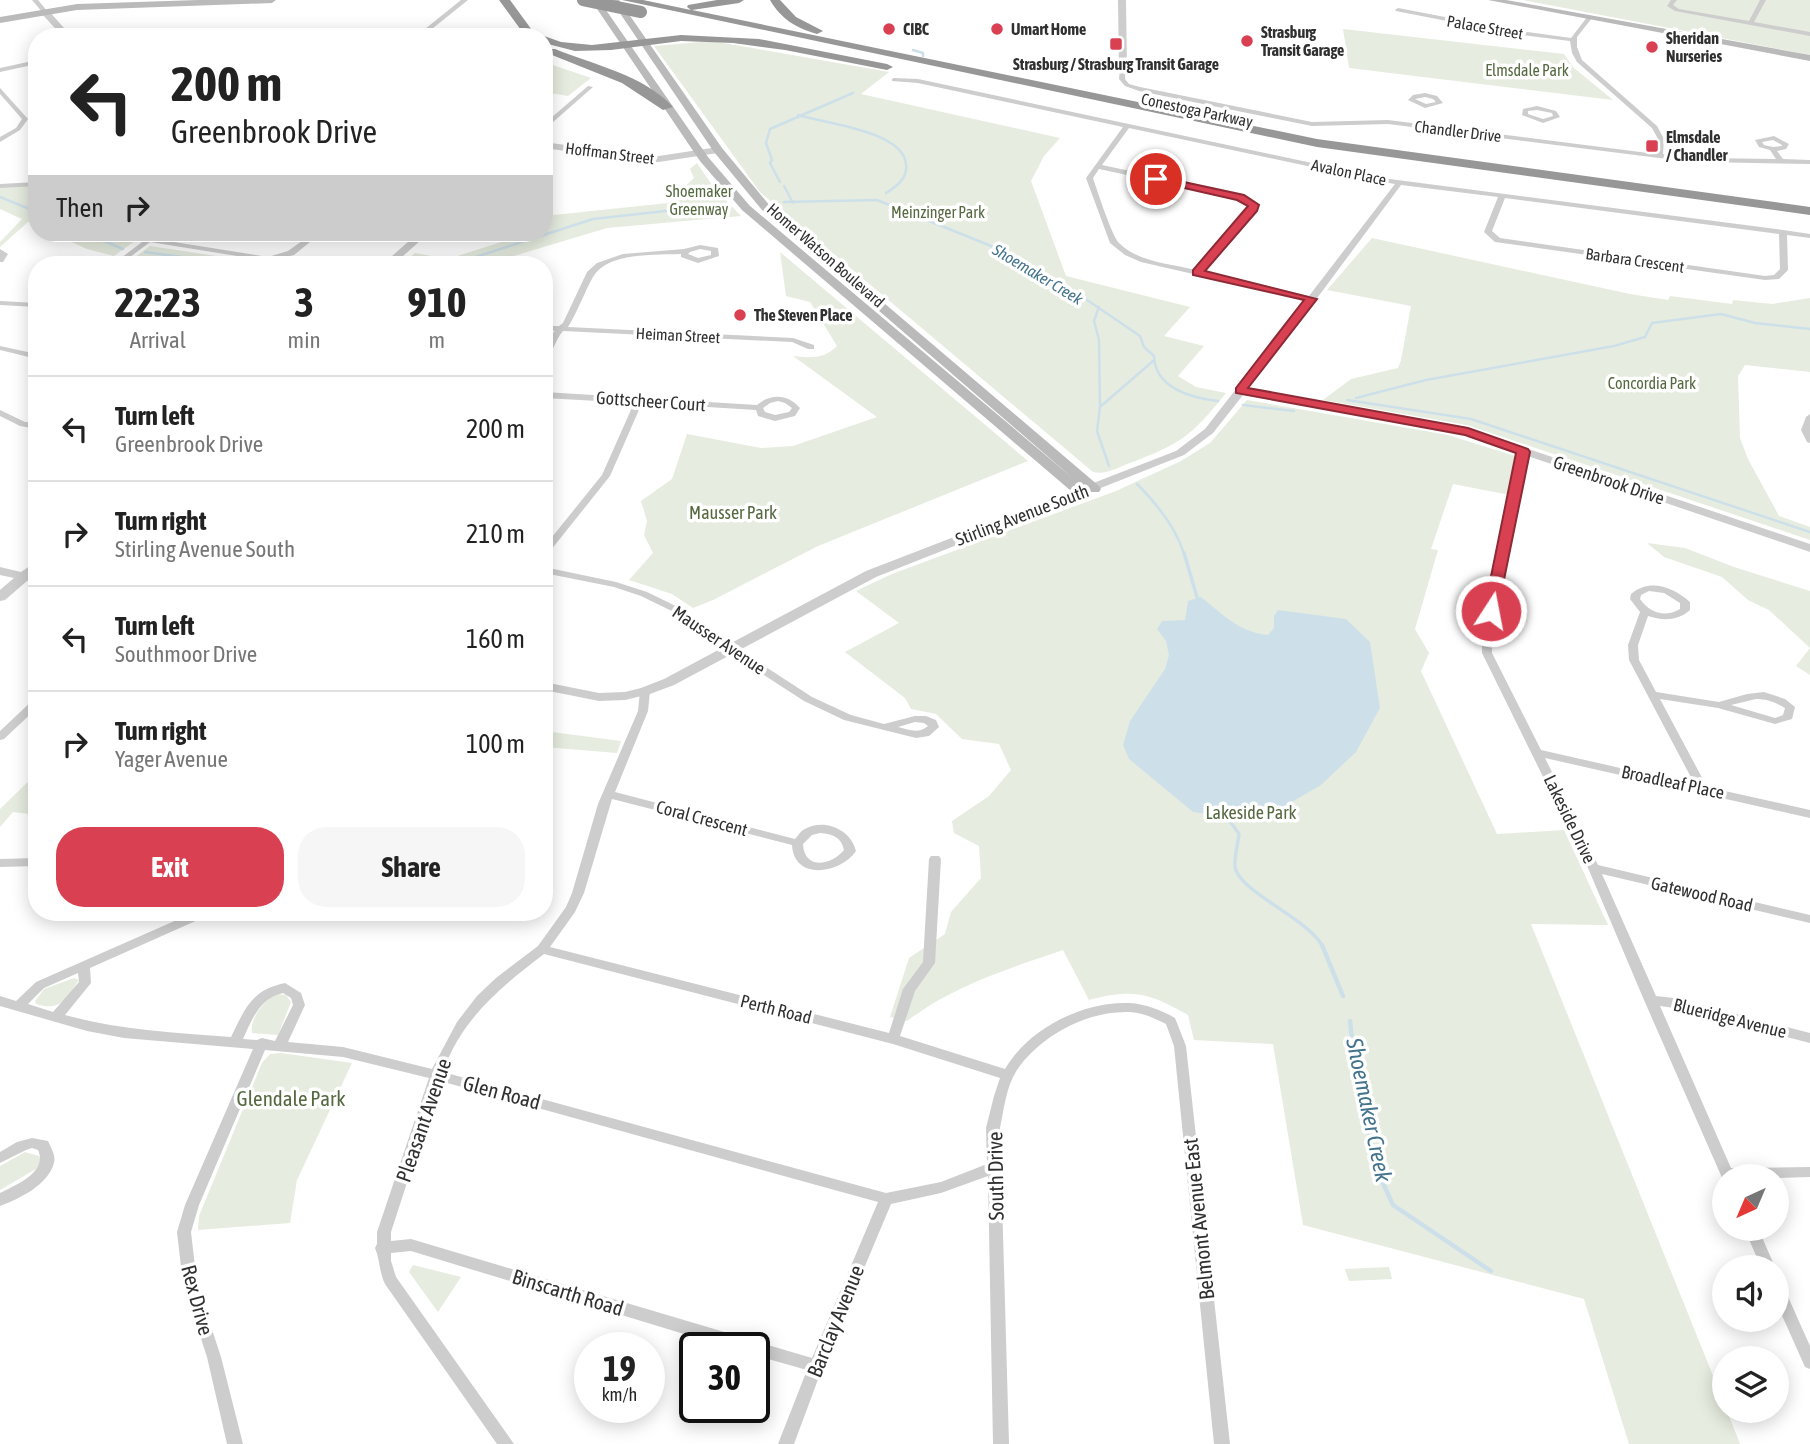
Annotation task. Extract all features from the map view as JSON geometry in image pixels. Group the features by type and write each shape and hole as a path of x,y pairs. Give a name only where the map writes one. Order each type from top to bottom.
{"highway":[{"path":"504,0 525,28"},
{"name":"Conestoga Parkway","path":"583,0 636,4 1317,143 1810,211"},
{"path":"636,4 696,7 739,0"},
{"path":"775,0 781,12 812,30 946,66"},
{"name":"Conestoga Parkway","path":"636,4 912,69 1245,138 1366,160 1810,220"},
{"path":"522,23 529,28"},
{"path":"553,42 568,47 645,44 678,38 722,39 912,69"},
{"path":"553,51 618,74 639,85 667,107"}],"main road":[{"path":"0,20 110,5 272,0"},
{"name":"Homer Watson Boulevard","path":"595,0 700,154 746,208 1088,491"},
{"name":"Homer Watson Boulevard","path":"615,0 718,150 766,208 1088,491"},
{"path":"1492,0 1810,58"},
{"path":"1509,0 1590,17"}],"street":[{"path":"35,0 60,28"},
{"path":"429,28 465,0"},
{"path":"1122,0 1123,69"},
{"path":"1674,0 1670,6 1677,9 1810,34"},
{"path":"1751,23 1763,0"},
{"name":"Palace Street","path":"1398,10 1513,33 1573,40"},
{"path":"1590,17 1573,40 1572,48 1579,61 1655,127 1661,139 1659,156"},
{"path":"0,70 28,64"},
{"name":"Chandler Drive","path":"1123,69 1122,79 1127,85 1317,124 1377,122 1702,160 1810,162"},
{"name":"Avalon Place","path":"894,80 918,81 1126,127 1398,182 1810,236"},
{"path":"553,120 590,87"},
{"path":"0,90 25,120 18,129 0,140"},
{"path":"1420,126 1425,106"},
{"path":"1539,141 1543,121"},
{"path":"1126,127 1088,178 1114,243 1128,254 1144,260 1311,299"},
{"name":"Hoffman Street","path":"553,146 652,160 718,150"},
{"path":"1773,149 1781,162"},
{"path":"1097,166 1240,198 1253,205 1253,209 1197,273"},
{"name":"Stirling Avenue South","path":"553,688 599,697 625,696 669,682 872,574 1088,491 1191,446 1209,431 1396,189 1398,182"},
{"path":"0,186 28,183"},
{"name":"Barbara Crescent","path":"1503,195 1488,232 1498,240 1765,278 1776,277 1784,270 1783,232"},
{"path":"128,256 146,242"},
{"path":"162,242 249,256"},
{"path":"280,256 291,253 305,242"},
{"path":"397,256 414,242"},
{"path":"0,251 4,254 0,260"},
{"path":"553,338 566,324 596,266 621,257 686,251"},
{"path":"0,303 28,304"},
{"name":"Heiman Street","path":"553,329 793,340 811,347"},
{"path":"0,348 28,355"},
{"name":"Greenbrook Drive","path":"1240,391 1468,432 1810,548"},
{"name":"Gottscheer Court","path":"553,395 759,408"},
{"path":"553,542 606,476 639,400"},
{"path":"0,413 28,425"},
{"path":"1810,417 1805,429 1810,440"},
{"name":"Lakeside Drive","path":"1524,452 1487,633 1487,653 1594,868 1723,1164"},
{"path":"0,571 28,577"},
{"name":"Mausser Avenue","path":"553,572 616,584 644,594 683,613 730,649 808,699 848,718 888,726"},
{"path":"0,597 28,580"},
{"path":"1647,588 1675,593 1681,597 1686,607 1681,614 1675,616 1645,611 1634,599 1636,594 1647,588"},
{"path":"1645,611 1633,645 1634,660 1702,788"},
{"name":"Pleasant Avenue","path":"506,1444 390,1280 382,1248 384,1232 440,1063 461,1025 481,999 542,949 578,893 608,794 643,710 645,691"},
{"path":"1653,695 1719,705 1775,721 1788,718 1790,707 1780,698 1764,693 1719,705"},
{"path":"0,737 28,711"},
{"name":"Broadleaf Place","path":"1536,752 1810,814"},
{"name":"Coral Crescent","path":"608,794 797,843"},
{"path":"830,830 841,833 849,841 850,851 836,864 820,867 805,863 799,858 796,852 797,843 808,832 830,830"},
{"path":"893,1039 909,989 929,964 935,859"},
{"path":"0,863 28,862"},
{"name":"Gatewood Road","path":"1594,868 1810,919"},
{"path":"18,1006 40,985 185,921"},
{"name":"Perth Road","path":"542,949 893,1039 1008,1075"},
{"path":"56,1017 85,983 84,967"},
{"path":"236,1041 257,999 270,990 285,988 297,996 299,1005 280,1045"},
{"name":"Blueridge Avenue","path":"1650,1000 1674,1003 1810,1038"},
{"name":"Glen Road","path":"0,1001 124,1033 343,1052 437,1074 886,1199 922,1194 954,1185 994,1167"},
{"name":"South Drive","path":"1000,1444 992,1128 1008,1075 1033,1046 1068,1022 1113,1008 1149,1009"},
{"name":"Belmont Avenue East","path":"1149,1009 1171,1021 1180,1046 1222,1444"},
{"name":"Rex Drive","path":"235,1444 214,1357 190,1284 184,1232 192,1205 262,1043"},
{"path":"0,1158 32,1143 43,1145 50,1162 31,1182 0,1200"},
{"path":"1789,1173 1810,1172"},
{"name":"Barclay Avenue","path":"786,1444 886,1199"},
{"name":"Binscarth Road","path":"382,1248 411,1245 701,1332"},
{"path":"1789,1314 1810,1362"},
{"name":"Binscarth Road","path":"770,1353 816,1366"}],"green space":[{"path":"1523,0 1810,0 1810,55"},
{"name":"Elmsdale Park","path":"1343,29 1564,54 1574,68 1613,100 1349,68"},
{"name":"Meinzinger Park","path":"712,41 889,72 861,94 1060,138 1044,156 1031,181 1066,276 1190,307 1164,336 1204,346 1178,376 1196,387 1226,393 1202,421 1171,445 1113,470 1093,472 760,192 654,46"},
{"path":"553,65 591,78 568,96 553,94"},
{"name":"Shoemaker Greenway","path":"697,163 714,188 741,216 607,228 514,256 457,256 502,242 553,242 553,215 668,203 694,178 690,169"},
{"path":"28,186 28,222 0,247 0,242 22,219 0,209 0,187"},
{"name":"Concordia Park","path":"1372,238 1668,300 1670,296 1732,304 1733,300 1772,304 1810,298 1810,372 1745,365 1738,376 1740,438 1748,459 1779,516 1810,527 1810,540 1467,425 1323,400 1351,379 1398,368 1401,360 1411,306 1327,290"},
{"path":"72,242 133,242 114,256"},
{"path":"150,246 216,256 137,256"},
{"name":"Mausser Park","path":"780,252 1028,461 818,546 693,608 672,594 629,580 653,553 644,535 647,521 641,501 672,479 687,434 761,448 793,446 877,417 793,356 817,357 837,346 810,302 786,296"},
{"name":"Lakeside Park","path":"1247,400 1448,435 1515,456 1510,495 1453,484 1431,549 1438,550 1415,629 1429,653 1421,671 1497,834 1564,830 1608,925 1531,924 1712,1373 1712,1423 1732,1423 1740,1444 1629,1444 1584,1299 1303,1225 1273,1044 1194,1040 1188,1015 1151,997 1117,994 1089,1000 1063,950 962,988 907,1021 890,1017 909,958 945,934 951,912 981,878 979,846 954,833 952,821 989,796 1011,770 999,744 962,739 936,714 911,709 905,698 845,652 899,623 856,591 892,574 1116,491 1181,461 1210,443"},
{"path":"1647,543 1685,548 1810,591 1810,648 1769,610 1748,600 1722,577 1664,557"},
{"path":"1810,648 1810,675 1796,666"},
{"path":"553,732 621,741 617,753 553,748"},
{"path":"28,782 28,814 13,812 0,827 0,809"},
{"path":"74,978 79,980 67,998 58,1005 36,1004 35,1001 44,989"},
{"path":"276,994 286,995 291,1002 278,1035 252,1033 258,1011"},
{"name":"Glendale Park","path":"281,1053 352,1063 297,1180 290,1223 198,1230 199,1216 262,1063 270,1054"},
{"path":"25,1152 39,1156 41,1162 36,1169 0,1190 0,1166"},
{"path":"413,1265 461,1277 438,1312 409,1272"},
{"path":"1389,1267 1392,1279 1349,1281 1345,1269"}],"water":[{"path":"1201,597 1232,621 1257,633 1268,635 1274,628 1274,616 1278,610 1346,619 1370,642 1380,708 1356,752 1321,785 1266,817 1227,817 1193,812 1129,759 1123,745 1130,721 1165,669 1169,655 1166,641 1157,629 1162,621 1185,620 1188,601"}],"waterway":[{"path":"913,50 923,53 923,56"},
{"path":"801,116 853,93"},
{"path":"780,182 770,163 772,160 766,143 770,129 801,116"},
{"path":"801,116 861,130 892,144 902,153 906,164 905,173 901,181 886,193"},
{"path":"784,186 792,202"},
{"name":"Shoemaker Creek","path":"0,197 28,208"},
{"name":"Shoemaker Creek","path":"792,202 877,200 1006,252 1023,265 1071,289 1099,308"},
{"name":"Shoemaker Creek","path":"784,202 792,202"},
{"name":"Shoemaker Creek","path":"553,232 593,219 720,205"},
{"name":"Shoemaker Creek","path":"106,242 123,249"},
{"name":"Shoemaker Creek","path":"479,256 522,242"},
{"name":"Shoemaker Creek","path":"145,252 175,256"},
{"name":"Shoemaker Creek","path":"1099,308 1140,336 1168,384 1186,394 1218,401"},
{"path":"1099,308 1094,321 1099,340 1100,407"},
{"name":"Shoemaker Creek","path":"1356,398 1426,380 1614,346 1645,337 1652,323 1721,314 1755,323 1810,329"},
{"path":"1100,407 1153,361"},
{"path":"1347,400 1471,419 1810,532"},
{"name":"Shoemaker Creek","path":"1243,405 1294,411"},
{"path":"1100,407 1097,431 1109,466"},
{"path":"1137,484 1165,516 1184,554"},
{"path":"1184,553 1197,597"},
{"name":"Shoemaker Creek","path":"1227,817 1239,834 1235,863 1239,876 1248,886 1315,936 1323,946"},
{"name":"Shoemaker Creek","path":"1323,946 1343,996"},
{"name":"Shoemaker Creek","path":"1350,1021 1354,1058 1377,1170 1393,1205 1491,1271"}],"place":[{"name":"CIBC","path":"889,29"},
{"name":"Umart Home","path":"997,29"},
{"name":"Strasburg Transit Garage","path":"1247,41"},
{"name":"Strasburg / Strasburg Transit Garage","path":"1116,44"},
{"name":"Sheridan Nurseries","path":"1652,47"},
{"name":"Elmsdale / Chandler","path":"1652,146"},
{"name":"The Steven Place","path":"740,315"}],"route":[{"path":"1156,179 1240,198 1253,205 1253,209 1197,273 1311,299 1240,391 1468,432 1524,452 1491,611"}]}
